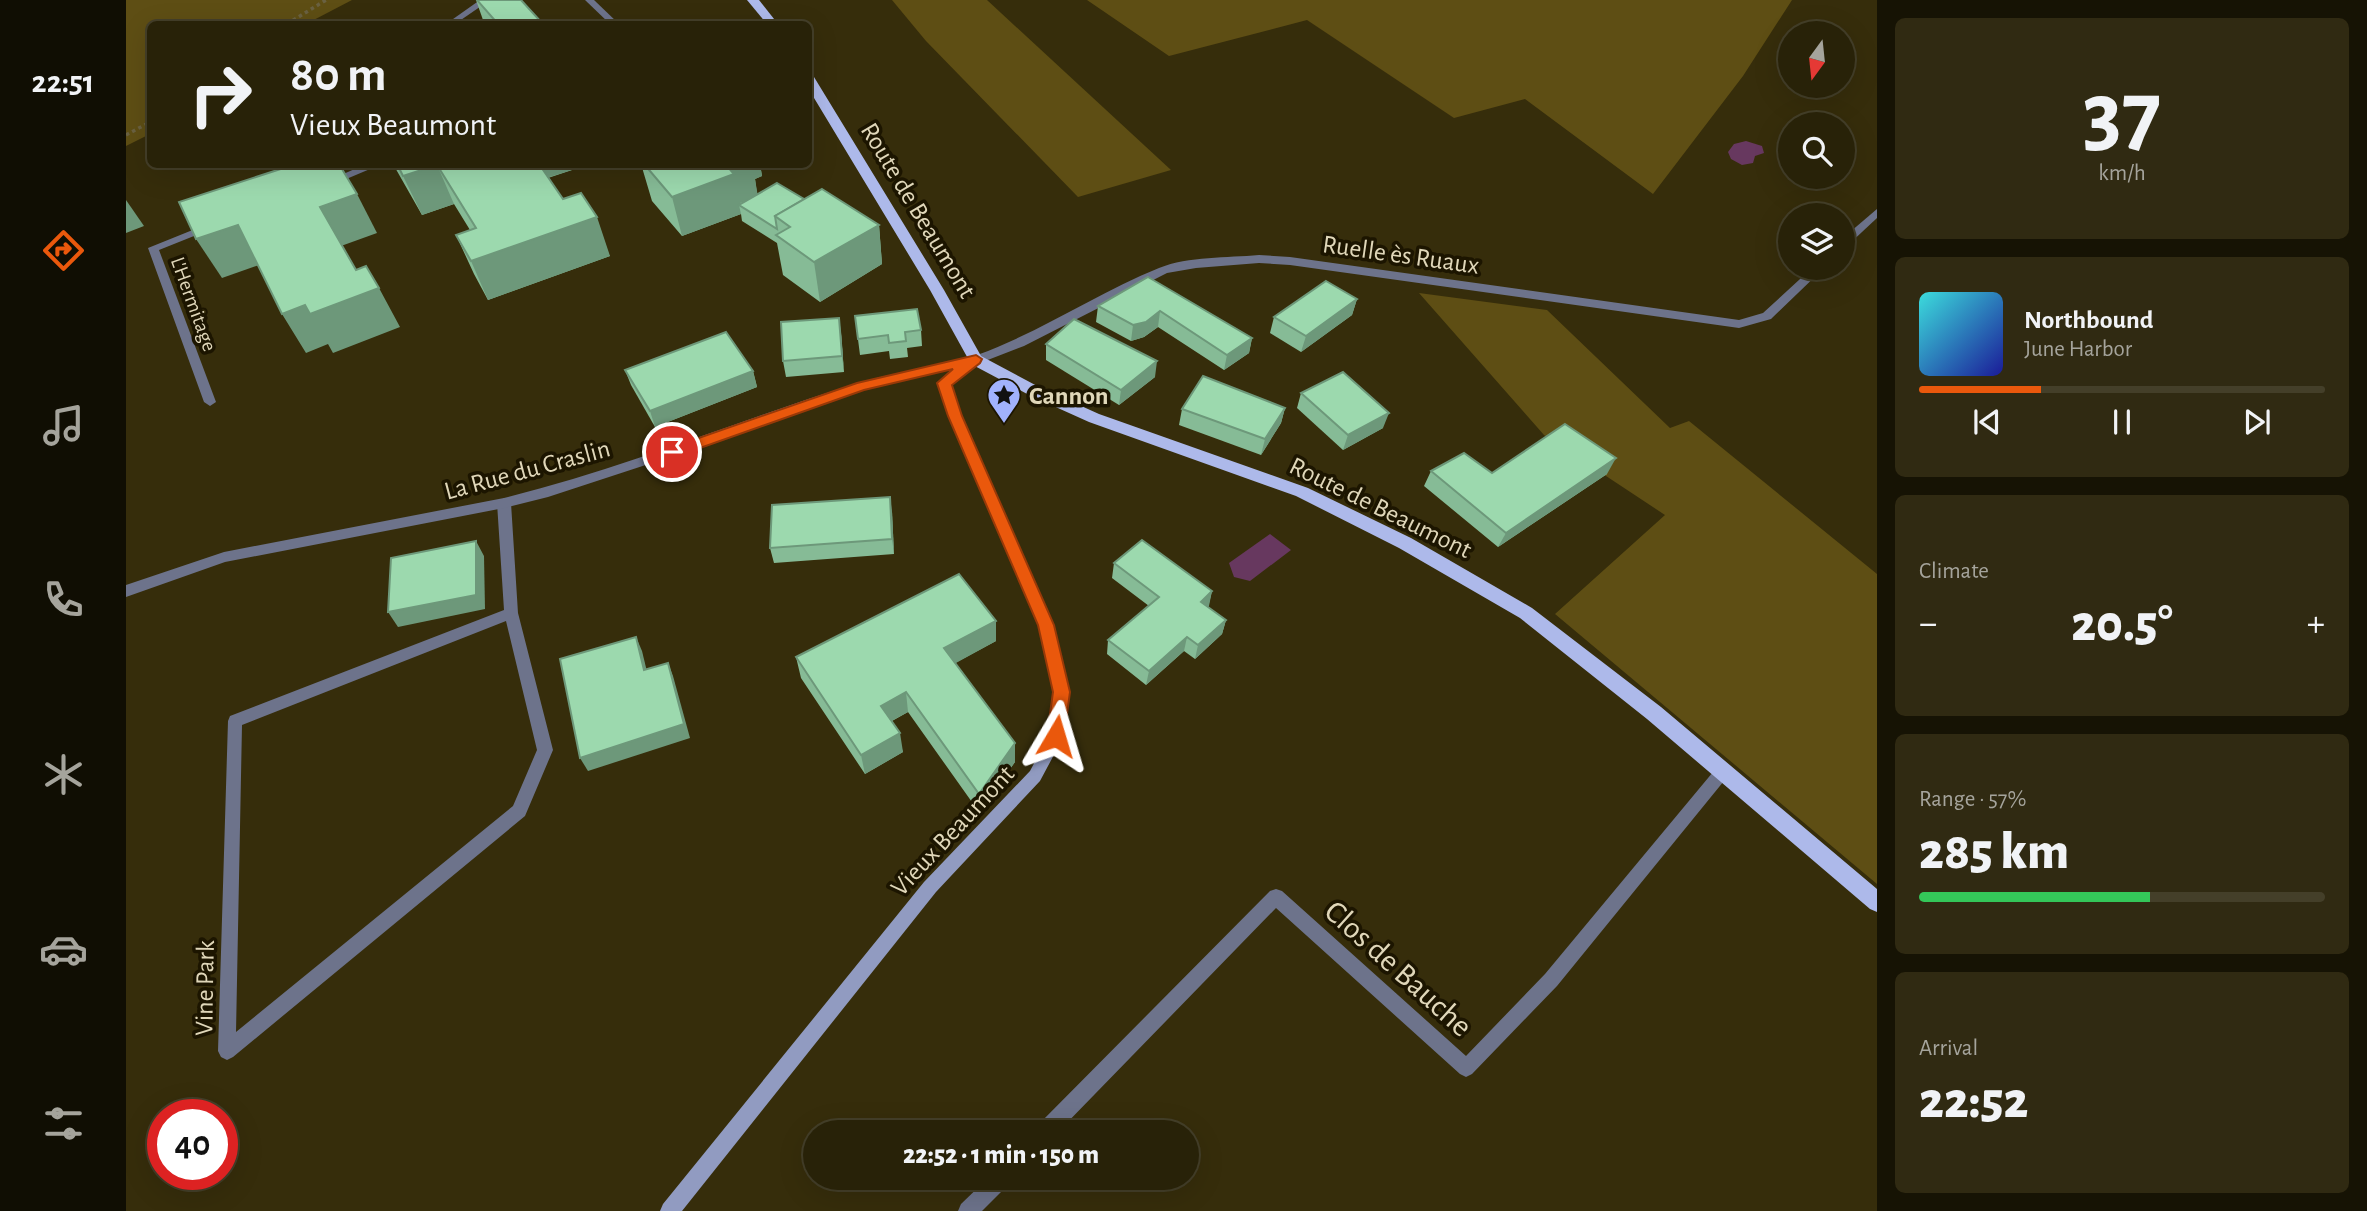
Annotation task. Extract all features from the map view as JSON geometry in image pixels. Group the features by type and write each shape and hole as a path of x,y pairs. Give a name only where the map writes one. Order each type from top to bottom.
{"main road":[{"path":"753,0 770,21"},
{"name":"Route de Beaumont","path":"812,84 976,359 1034,391 1094,418 1302,492 1405,543 1526,613 1654,713 1877,902"}],"street":[{"path":"454,21 486,0"},
{"path":"589,0 612,21"},
{"path":"320,186 365,168"},
{"path":"1855,233 1877,212"},
{"name":"L'Hermitage","path":"210,402 153,247 217,224"},
{"name":"Ruelle ès Ruaux","path":"976,359 1020,343 1164,270 1196,264 1290,261 1739,324 1767,316 1805,280"},
{"name":"La Rue du Craslin","path":"126,592 224,557 504,503 548,492 721,436 862,386 976,359"},
{"name":"Vieux Beaumont","path":"670,1211 929,887 1035,776 1056,736 1061,692 1046,625 955,416 944,383 976,359"},
{"name":"Vine Park","path":"504,503 511,613 545,750 519,811 227,1051 235,720 511,613"},
{"name":"Clos de Bauche","path":"1057,1120 1276,897 1466,1068 1551,980 1723,771"},
{"path":"968,1211 989,1190"}],"path":[{"path":"292,21 326,0"},
{"path":"126,135 147,124"}],"shaded area":[{"path":"126,0 352,0 312,21 147,21 147,136 126,146"},
{"path":"892,0 987,0 1171,170 1078,197 926,41"},
{"path":"1087,0 1792,0 1743,76 1653,194 1525,99 1454,118 1307,20 1169,56"},
{"path":"1746,141 1762,146 1764,153 1755,156 1753,163 1742,165 1731,159 1728,152 1734,144"},
{"path":"1419,293 1547,310 1670,428 1689,421 1877,574 1877,884 1555,614 1665,515 1544,435"},
{"path":"1270,534 1291,550 1250,581 1234,577 1229,563"}],"building":[{"path":"477,0 521,0 540,21 495,21"},
{"path":"284,168 341,168 357,194 320,207 356,270 366,266 379,288 310,314 305,305 282,314 238,225 196,239 179,202"},
{"path":"399,168 428,168 403,176"},
{"path":"439,168 542,168 563,199 581,193 597,217 471,261 456,235 476,228"},
{"path":"647,168 729,168 734,174 672,197"},
{"path":"777,183 804,199 775,216 777,229 739,205"},
{"path":"822,189 879,225 814,262 776,235 790,227 775,216"},
{"path":"1148,277 1252,338 1227,355 1160,311 1146,322 1133,325 1098,306"},
{"path":"1326,281 1357,299 1306,336 1274,317"},
{"path":"917,309 921,330 905,332 906,341 889,343 888,335 858,339 855,316"},
{"path":"839,318 842,356 783,361 781,322"},
{"path":"1074,319 1157,361 1121,390 1046,344"},
{"path":"726,332 753,371 650,411 625,370"},
{"path":"1343,372 1389,413 1348,435 1301,393"},
{"path":"1203,376 1285,408 1265,439 1182,409"},
{"path":"1565,424 1616,458 1506,533 1431,471 1464,453 1492,473"},
{"path":"890,497 892,539 770,548 772,505"},
{"path":"1142,540 1212,591 1201,602 1226,620 1198,645 1187,637 1149,671 1108,640 1159,597 1114,563"},
{"path":"476,541 476,595 388,612 391,558"},
{"path":"959,574 996,621 944,648 1015,743 979,794 906,692 881,706 900,733 861,755 796,657"},
{"path":"636,637 644,670 668,663 684,724 580,758 560,659"}],"place":[{"name":"Cannon","path":"1004,425"}],"route":[{"path":"672,452 862,386 976,359 944,383 955,416 1046,625 1061,692 1056,736"}]}
